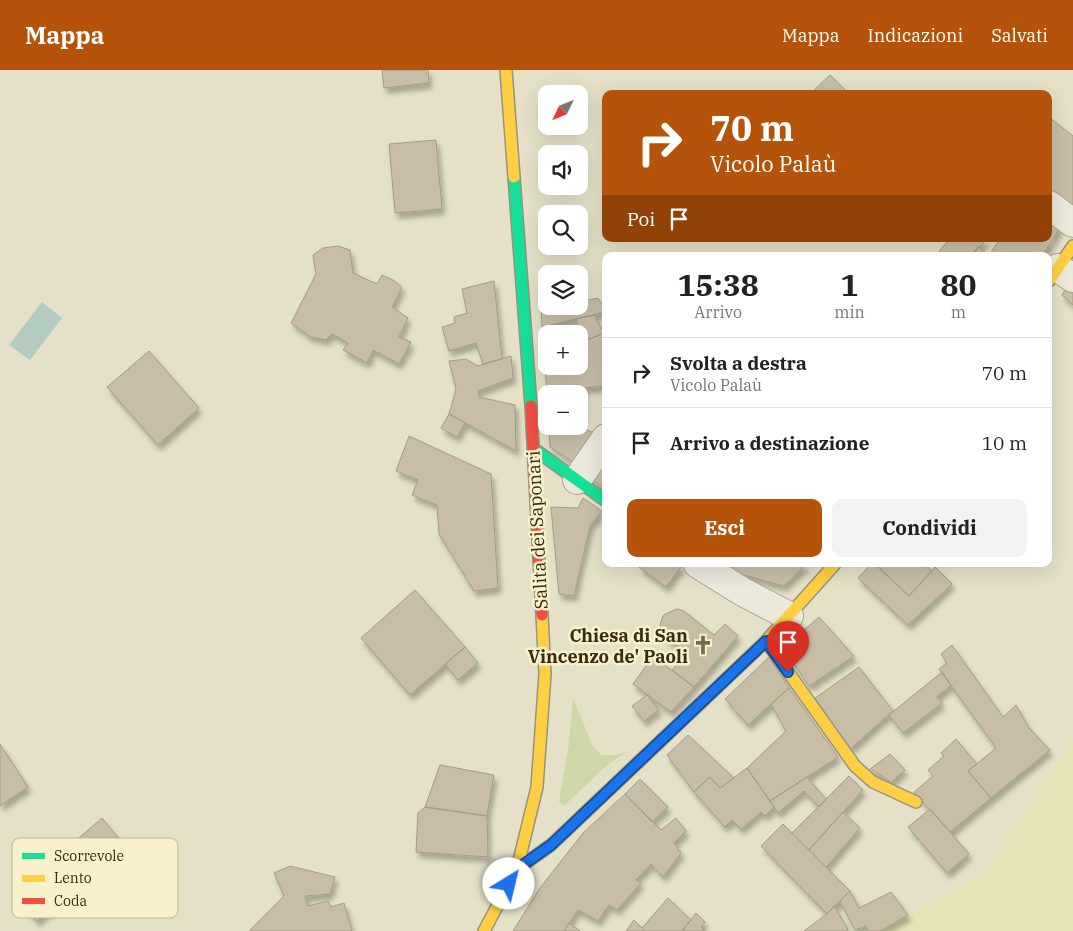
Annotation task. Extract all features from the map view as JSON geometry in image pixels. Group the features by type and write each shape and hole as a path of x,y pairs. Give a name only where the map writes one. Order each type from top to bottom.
{"street":[{"name":"Salita dei Saponari","path":"506,70 534,449 545,674 537,786 517,869"},
{"path":"1052,207 1073,223"},
{"path":"1060,276 1073,246"},
{"path":"577,480 602,444"},
{"path":"534,449 602,498"},
{"path":"703,567 743,592 789,616"},
{"path":"484,931 517,869 551,845 766,641 832,567"},
{"path":"766,641 855,766 873,782 916,802"}],"shaded area":[{"path":"42,302 62,318 30,360 9,345"},
{"path":"1073,741 1073,931 882,931 977,877 994,861"}],"green space":[{"path":"573,698 593,747 602,755 627,752 607,765 564,806 559,802 569,744"}],"building":[{"path":"382,70 428,70 429,83 384,88"},
{"path":"830,75 845,90 814,90"},
{"path":"1052,119 1073,136 1073,208 1052,197"},
{"path":"436,140 442,209 395,213 389,144"},
{"path":"1052,222 1060,228 1052,240"},
{"path":"947,242 984,242 975,252 939,251"},
{"path":"998,242 1051,242 1045,252 991,252"},
{"path":"338,246 350,250 353,273 377,284 382,275 402,287 392,307 408,318 399,337 411,342 399,364 373,350 367,363 343,350 348,343 332,334 326,340 311,337 291,323 316,274 313,255 323,248"},
{"path":"978,247 985,252 974,252"},
{"path":"494,281 502,359 483,364 476,343 449,351 442,327 455,323 454,317 467,313 462,289"},
{"path":"1070,282 1073,285 1073,305 1062,295"},
{"path":"598,298 602,304 602,313 551,325 542,325 541,315 588,315 588,300"},
{"path":"594,315 602,329 602,334 588,340 588,325 578,325 576,319"},
{"path":"602,334 602,386 588,388 588,385 546,385 546,375 588,375 588,339"},
{"path":"149,351 199,408 158,445 107,387"},
{"path":"511,356 513,378 478,391 479,397 515,405 516,451 449,414 456,389 449,361 466,359 478,366"},
{"path":"449,414 465,423 457,437 441,428"},
{"path":"588,430 600,436 578,465 550,447 549,435 588,435"},
{"path":"409,436 491,474 498,588 474,591 439,534 437,505 412,495 418,480 396,471"},
{"path":"602,456 602,487 588,476"},
{"path":"583,498 602,511 590,526 574,596 559,594 551,507 578,508"},
{"path":"639,567 681,567 666,587"},
{"path":"726,567 804,567 784,586 726,570"},
{"path":"868,567 878,567 909,596 935,567 952,584 908,625 858,578"},
{"path":"878,567 927,567 932,571 909,596"},
{"path":"415,590 465,647 410,695 361,638"},
{"name":"Chiesa di San Vincenzo de' Paoli","path":"677,609 684,611 714,635 725,624 738,636 694,687 672,670 687,654 664,636 660,625 665,614"},
{"path":"819,617 854,656 809,686 783,648"},
{"path":"952,645 1003,717 1016,705 1029,728 1050,750 991,798 968,771 996,748 939,669 947,663 941,654"},
{"path":"465,647 478,663 458,680 445,664"},
{"path":"653,656 694,687 671,712 633,684"},
{"path":"769,657 789,688 748,725 725,699"},
{"path":"859,667 893,711 850,749 815,698"},
{"path":"942,672 951,685 937,697 942,703 903,733 889,715"},
{"path":"789,688 838,757 770,801 747,768 786,731 771,704"},
{"path":"647,695 659,710 644,721 632,706"},
{"path":"688,735 734,778 720,788 710,777 694,792 667,755"},
{"path":"956,739 977,764 968,771 991,798 950,832 914,792 933,776 928,770 944,756 941,753"},
{"path":"0,744 28,787 0,806"},
{"path":"890,754 905,770 891,782 870,769"},
{"path":"440,765 494,775 487,816 425,807"},
{"path":"747,768 774,807 765,816 761,812 741,829 732,820 725,827 694,792 710,777 720,788"},
{"path":"849,776 863,790 809,850 792,833"},
{"path":"807,777 826,799 819,807 804,791 778,813 770,801"},
{"path":"640,779 668,807 652,822 625,794"},
{"path":"625,794 661,830 676,818 686,831 674,843 681,853 663,877 651,864 636,880 641,883 617,910 609,905 598,921 578,910 564,931 513,931 540,888 583,833"},
{"path":"425,807 487,816 488,857 416,852 418,813"},
{"path":"930,809 969,854 947,873 908,827"},
{"path":"843,812 860,828 826,867 809,850"},
{"path":"102,818 118,838 79,838"},
{"path":"783,824 850,891 827,914 761,846"},
{"path":"290,866 335,877 330,894 305,896 308,906 328,901 331,907 344,903 352,931 249,931 284,896 274,873"},
{"path":"850,891 859,908 891,892 908,915 880,931 869,931 866,926 855,930 840,901"},
{"path":"668,898 691,920 682,931 645,931 642,928"},
{"path":"834,906 848,929 845,931 804,931 827,914"},
{"path":"696,913 705,922 701,927 705,931 682,931"},
{"path":"634,920 645,931 626,931"},
{"path":"569,923 580,931 564,931"}],"traffic: fast":[{"path":"514,177 531,406"},
{"path":"534,449 602,498"},
{"path":"517,869 551,845 727,678"}],"traffic: slow":[{"path":"506,70 514,177"},
{"path":"1052,277 1073,246"},
{"path":"727,678 766,641 832,567"},
{"path":"484,931 517,869 537,787 545,674 542,615"},
{"path":"766,641 855,766 873,782 916,802"}],"traffic: jam":[{"path":"531,406 542,615"}],"place":[{"name":"Chiesa di San Vincenzo de' Paoli","path":"703,645"}],"route":[{"path":"509,884 517,869 551,845 766,641 788,672"}]}
